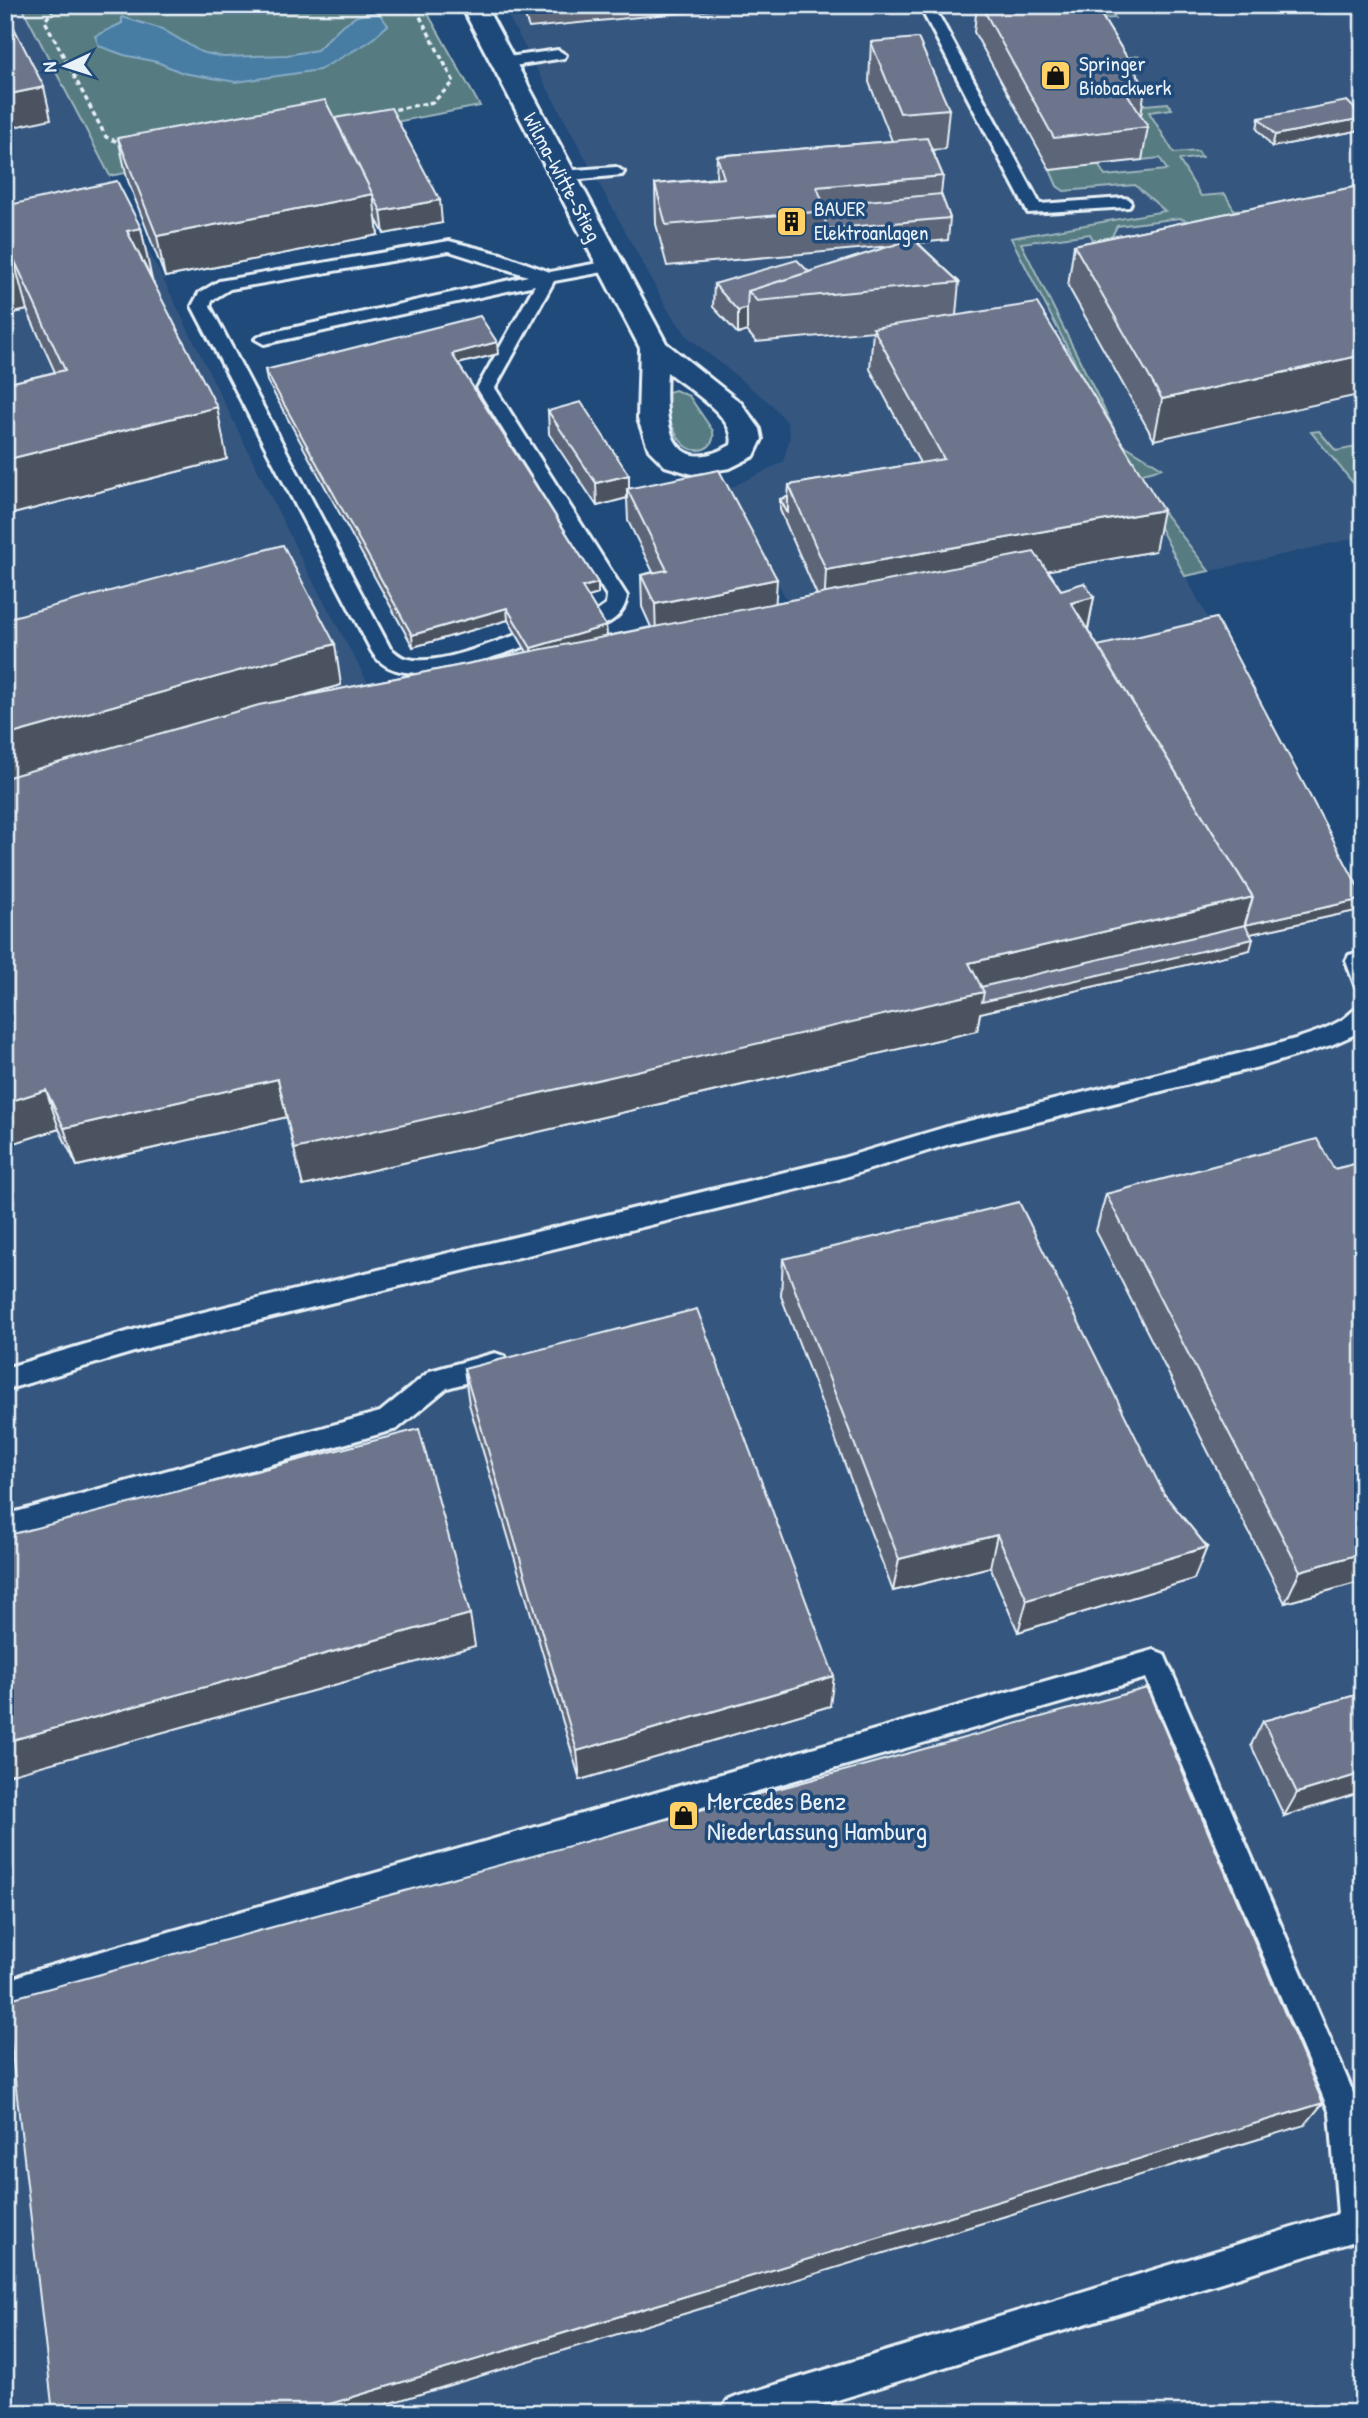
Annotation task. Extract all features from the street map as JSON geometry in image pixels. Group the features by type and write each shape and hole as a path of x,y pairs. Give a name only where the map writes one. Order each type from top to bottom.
{"street":[{"name":"Wilma-Witte-Stieg","path":"473,5 501,63 654,348"}],"lane":[{"path":"961,5 926,7 1034,209 1123,202"},
{"path":"501,63 558,55"},
{"path":"561,176 616,172"},
{"path":"520,641 415,667 397,664 382,652 201,306 205,297 225,285 436,247 468,249 548,277"},
{"path":"264,339 609,266"},
{"path":"548,277 486,388 617,596 617,605 612,612 595,620"},
{"path":"5,1379 154,1335 838,1169 953,1134 1266,1056 1323,1039 1352,1026 1363,1014"},
{"path":"5,1527 388,1421 439,1379 516,1358"},
{"path":"5,2000 26,1988 1154,1663 1346,2113 1355,2225 739,2413"}],"path":[{"path":"62,5 54,8 45,21 106,137 130,147"},
{"path":"386,112 425,105 444,97 454,82 414,5"}],"shaded area":[{"path":"5,5 21,5 166,285 308,572 374,694 799,623 728,489 783,462 790,437 787,422 772,405 688,337 668,310 502,5 1363,5 1363,445 1356,447 1363,456 1363,536 1186,577 1363,913 1363,2413 5,2413"},
{"path":"378,12 388,25 369,42 319,70 236,82 183,73 157,62 124,55 99,46 95,36 122,23 122,17 162,29 201,52 223,57 287,55 317,50 340,27 357,16"}],"green space":[{"path":"21,5 423,5 480,106 110,176"},
{"path":"1112,12 1115,18 1094,20 1117,59 1139,56 1143,62 1121,65 1145,105 1168,103 1172,109 1149,112 1174,153 1198,151 1202,157 1179,160 1201,196 1225,194 1234,210 1265,208 1217,234 1180,218 1117,226 1106,248 1098,249 1090,234 1021,243 1121,443 1162,468 1135,475 1209,571 1185,576 1011,238 1165,211 1135,185 1064,191 1057,186 1050,170 1098,164 1105,176 1167,170 1160,158 1142,160 1090,14"},
{"path":"675,390 689,396 713,431 712,442 707,448 695,450 687,447 676,434 662,399 665,393"},
{"path":"1319,431 1336,451 1356,447 1363,456 1363,495 1311,432"}],"building":[{"name":"Springer Biobackwerk","path":"981,5 1095,5 1145,87 1125,90 1148,127 1054,138"},
{"path":"5,10 44,87 5,95"},
{"path":"918,38 949,109 900,113 871,42"},
{"path":"325,100 373,194 157,236 118,138"},
{"path":"1347,101 1363,118 1275,135 1259,118"},
{"path":"391,108 440,200 381,211 335,118"},
{"path":"927,138 943,176 817,187 826,211 666,225 655,184 724,178 717,156"},
{"path":"117,181 141,228 127,231 217,407 5,460 5,384 65,370 13,257 5,259 5,206"},
{"path":"1363,185 1363,355 1162,399 1074,245"},
{"path":"941,194 950,218 825,229 826,211 823,205"},
{"path":"913,239 959,282 757,301 748,291"},
{"path":"797,260 809,272 748,291 747,308 738,311 714,284"},
{"path":"1037,303 1163,510 826,570 789,485 944,459 873,328"},
{"path":"480,316 497,342 452,354 598,583 582,587 606,626 531,648 507,608 412,635 265,370"},
{"path":"581,402 629,475 596,483 548,411"},
{"path":"719,470 777,579 655,604 641,575 667,570 627,489"},
{"path":"788,497 788,514 780,499"},
{"path":"283,545 335,644 5,736 5,619"},
{"path":"1034,552 1061,590 1084,583 1094,597 1071,603 1253,897 969,963 984,992 294,1149 278,1079 64,1128 46,1090 5,1103 5,778 259,705"},
{"path":"1216,618 1363,899 1245,925 1253,897 1098,646"},
{"path":"1245,925 1253,939 982,1002 984,992 981,987"},
{"path":"1317,1139 1334,1169 1363,1162 1363,1553 1300,1571 1106,1194"},
{"path":"1019,1202 1164,1494 1207,1547 1027,1600 997,1535 899,1559 783,1259"},
{"path":"697,1309 834,1676 577,1751 464,1369"},
{"path":"419,1429 470,1614 5,1742 5,1536"},
{"path":"1147,1688 1323,2103 300,2413 53,2413 6,2000"},
{"path":"1363,1693 1363,1773 1297,1793 1263,1721"}],"place":[{"name":"Springer Biobackwerk","path":"1056,76"},
{"name":"BAUER Elektroanlagen","path":"791,221"},
{"name":"Mercedes Benz Niederlassung Hamburg","path":"684,1816"}]}
